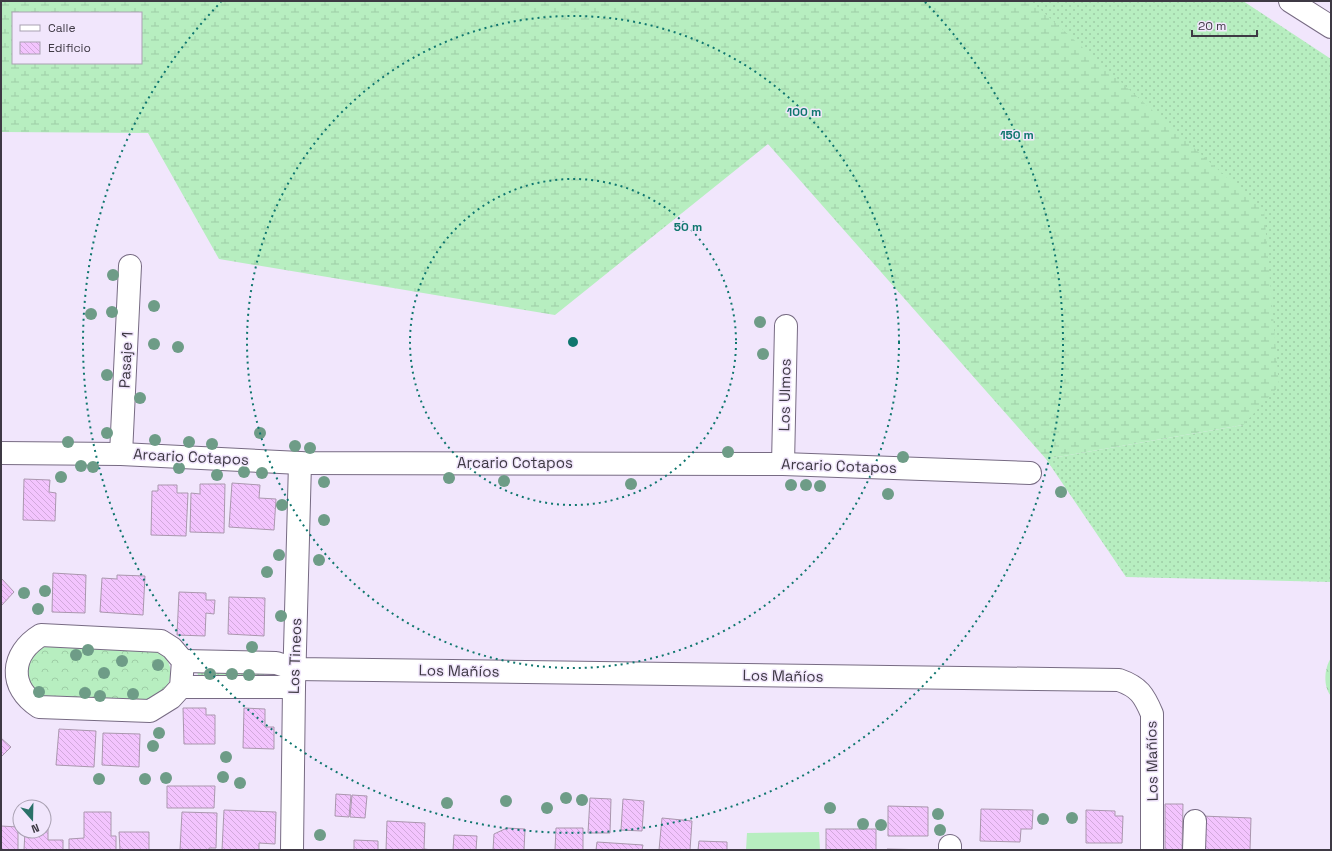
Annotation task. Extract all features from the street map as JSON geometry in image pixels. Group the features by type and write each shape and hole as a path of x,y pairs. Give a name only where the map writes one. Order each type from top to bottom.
{"street":[{"path":"1290,1 1331,27"},
{"name":"Pasaje 1","path":"121,454 130,266"},
{"name":"Los Ulmos","path":"784,464 786,326"},
{"name":"Arcario Cotapos","path":"1,453 121,454 300,463 784,464 1030,473"},
{"name":"Los Tineos","path":"292,850 294,678 300,463"},
{"path":"41,635 161,640 172,648 183,661 181,687 170,698 150,711 39,707 22,691 17,669 19,659 24,649 31,640 41,635"},
{"path":"183,661 276,663 294,678"},
{"name":"Los Mañíos","path":"181,687 294,678 1119,680 1130,684 1140,691 1152,714 1152,850"},
{"path":"1194,821 1194,850"}],"green space":[{"path":"1,1 1031,1 1264,211 1279,386 1243,425 1046,459 768,144 555,315 219,259 148,133 1,132"},
{"path":"1031,1 1243,1 1331,59 1331,582 1126,577 1046,459 1243,425"},
{"path":"34,644 156,646 169,663 170,679 165,694 152,701 37,697 28,687 25,666"},
{"path":"1331,658 1331,696 1328,692 1325,677"},
{"path":"197,672 264,672 264,678 199,678"},
{"path":"819,832 820,850 746,850 747,833"}],"building":[{"path":"24,479 50,480 49,492 56,493 55,521 23,520"},
{"path":"232,483 260,485 259,498 276,499 274,530 229,527"},
{"path":"200,484 225,484 224,533 190,532 191,493 200,494"},
{"path":"158,485 177,485 177,493 188,493 186,536 151,535 152,491 158,491"},
{"path":"53,573 86,575 85,613 52,612"},
{"path":"117,575 145,576 143,615 100,612 102,578 117,579"},
{"path":"1,578 14,592 1,606"},
{"path":"179,592 206,593 206,600 215,600 214,614 206,613 205,636 177,635"},
{"path":"229,597 265,598 264,636 228,634"},
{"path":"183,708 206,708 206,715 215,715 215,744 184,744"},
{"path":"244,708 265,709 265,727 274,727 274,749 243,748"},
{"path":"59,729 96,731 94,767 56,765"},
{"path":"103,733 140,734 139,767 102,765"},
{"path":"1,738 11,747 1,757"},
{"path":"167,786 215,786 214,808 167,808"},
{"path":"336,794 351,795 349,817 335,816"},
{"path":"352,795 367,796 365,818 350,817"},
{"path":"590,798 611,799 610,833 588,833"},
{"path":"623,799 644,801 642,831 621,830"},
{"path":"1165,804 1183,804 1182,850 1165,850"},
{"path":"888,806 928,807 928,836 888,836"},
{"path":"981,809 1033,810 1032,829 1021,829 1020,842 980,841"},
{"path":"224,810 276,812 275,844 259,843 259,850 222,850"},
{"path":"1086,810 1115,811 1115,816 1123,816 1122,843 1086,843"},
{"path":"84,812 111,812 111,836 116,836 116,850 69,850 69,839 84,838"},
{"path":"182,812 217,813 216,848 209,848 209,850 180,850"},
{"path":"1202,816 1251,818 1250,850 1201,850"},
{"path":"662,818 692,821 690,850 659,850"},
{"path":"387,821 425,823 424,849 432,850 386,850"},
{"path":"1,826 12,827 12,839 18,839 18,850 1,850"},
{"path":"507,828 525,829 524,850 493,850 494,834"},
{"path":"556,828 583,828 583,850 555,850"},
{"path":"826,829 876,829 876,850 826,850"},
{"path":"119,832 149,832 149,850 120,850"},
{"path":"454,835 477,836 476,850 453,850"},
{"path":"25,839 63,840 63,850 24,850"},
{"path":"354,840 378,841 378,850 354,850"},
{"path":"699,841 727,842 727,850 698,850"},
{"path":"597,842 643,845 642,850 596,850"},
{"path":"887,849 931,850 887,850"}]}
